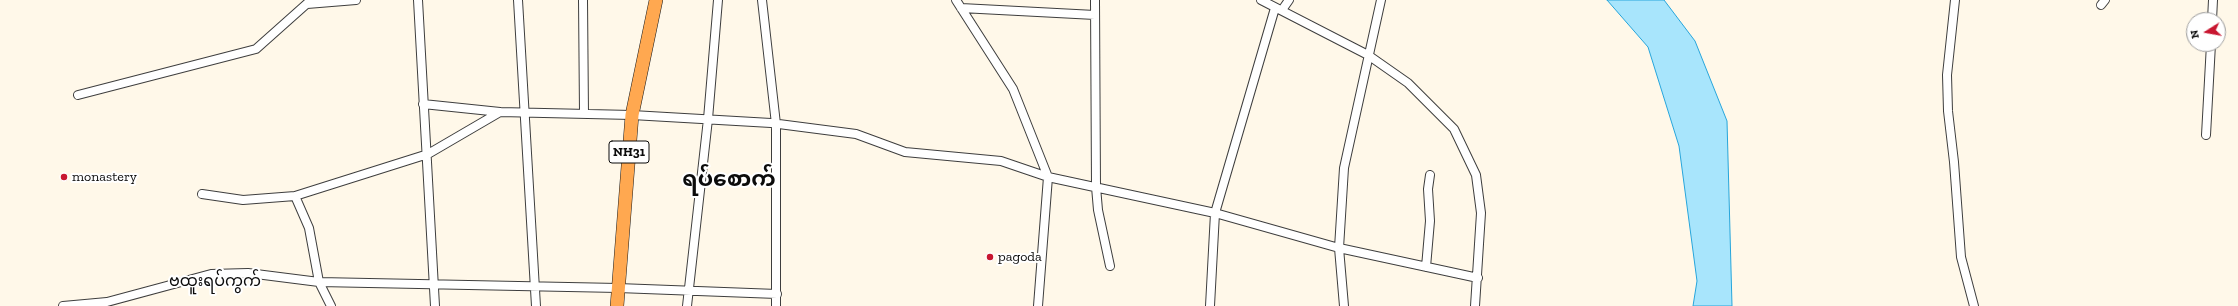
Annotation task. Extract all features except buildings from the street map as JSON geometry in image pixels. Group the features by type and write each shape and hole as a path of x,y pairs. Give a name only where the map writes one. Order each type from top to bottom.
{"highway":[{"name":"NH31","path":"617,306 632,115 656,0"}],"street":[{"path":"78,95 256,49 309,2 356,0"},
{"path":"418,0 423,104 428,154 435,284 434,305"},
{"path":"518,0 537,287 536,306"},
{"path":"583,0 584,113"},
{"path":"687,306 708,119 718,0"},
{"path":"762,0 776,124 776,306"},
{"path":"956,0 1013,89 1048,177 1038,306"},
{"path":"1095,0 1096,187 1098,210 1110,266"},
{"path":"1261,0 1368,55 1408,83 1454,129 1476,175 1481,213 1475,306"},
{"path":"1210,306 1215,213 1278,9 1289,0"},
{"path":"1344,306 1339,248 1344,168 1381,0"},
{"path":"1955,0 1947,75 1948,111 1954,162 1961,257 1974,306"},
{"path":"2212,12 2213,0"},
{"path":"961,8 1095,15"},
{"path":"2206,135 2211,52"},
{"path":"423,104 500,112 584,113 708,119 776,124 856,134 905,152 1000,160 1048,177 1215,213 1339,248 1478,278"},
{"path":"202,194 243,200 295,196 428,154 500,112"},
{"path":"1426,267 1430,221 1428,189 1430,175"},
{"path":"295,196 309,228 319,282 331,306"},
{"path":"63,306 106,302 211,274 248,274 319,282 618,288 777,294"}],"water":[{"path":"1607,0 1664,0 1695,41 1727,121 1732,306 1693,306 1697,281 1679,146 1648,47"}],"place":[{"name":"monastery","path":"64,177"},
{"name":"pagoda","path":"990,257"}],"district":[{"name":"ရပ်စောက်","path":"729,180"},
{"name":"ဗထူးရပ်ကွက်","path":"215,281"}]}
